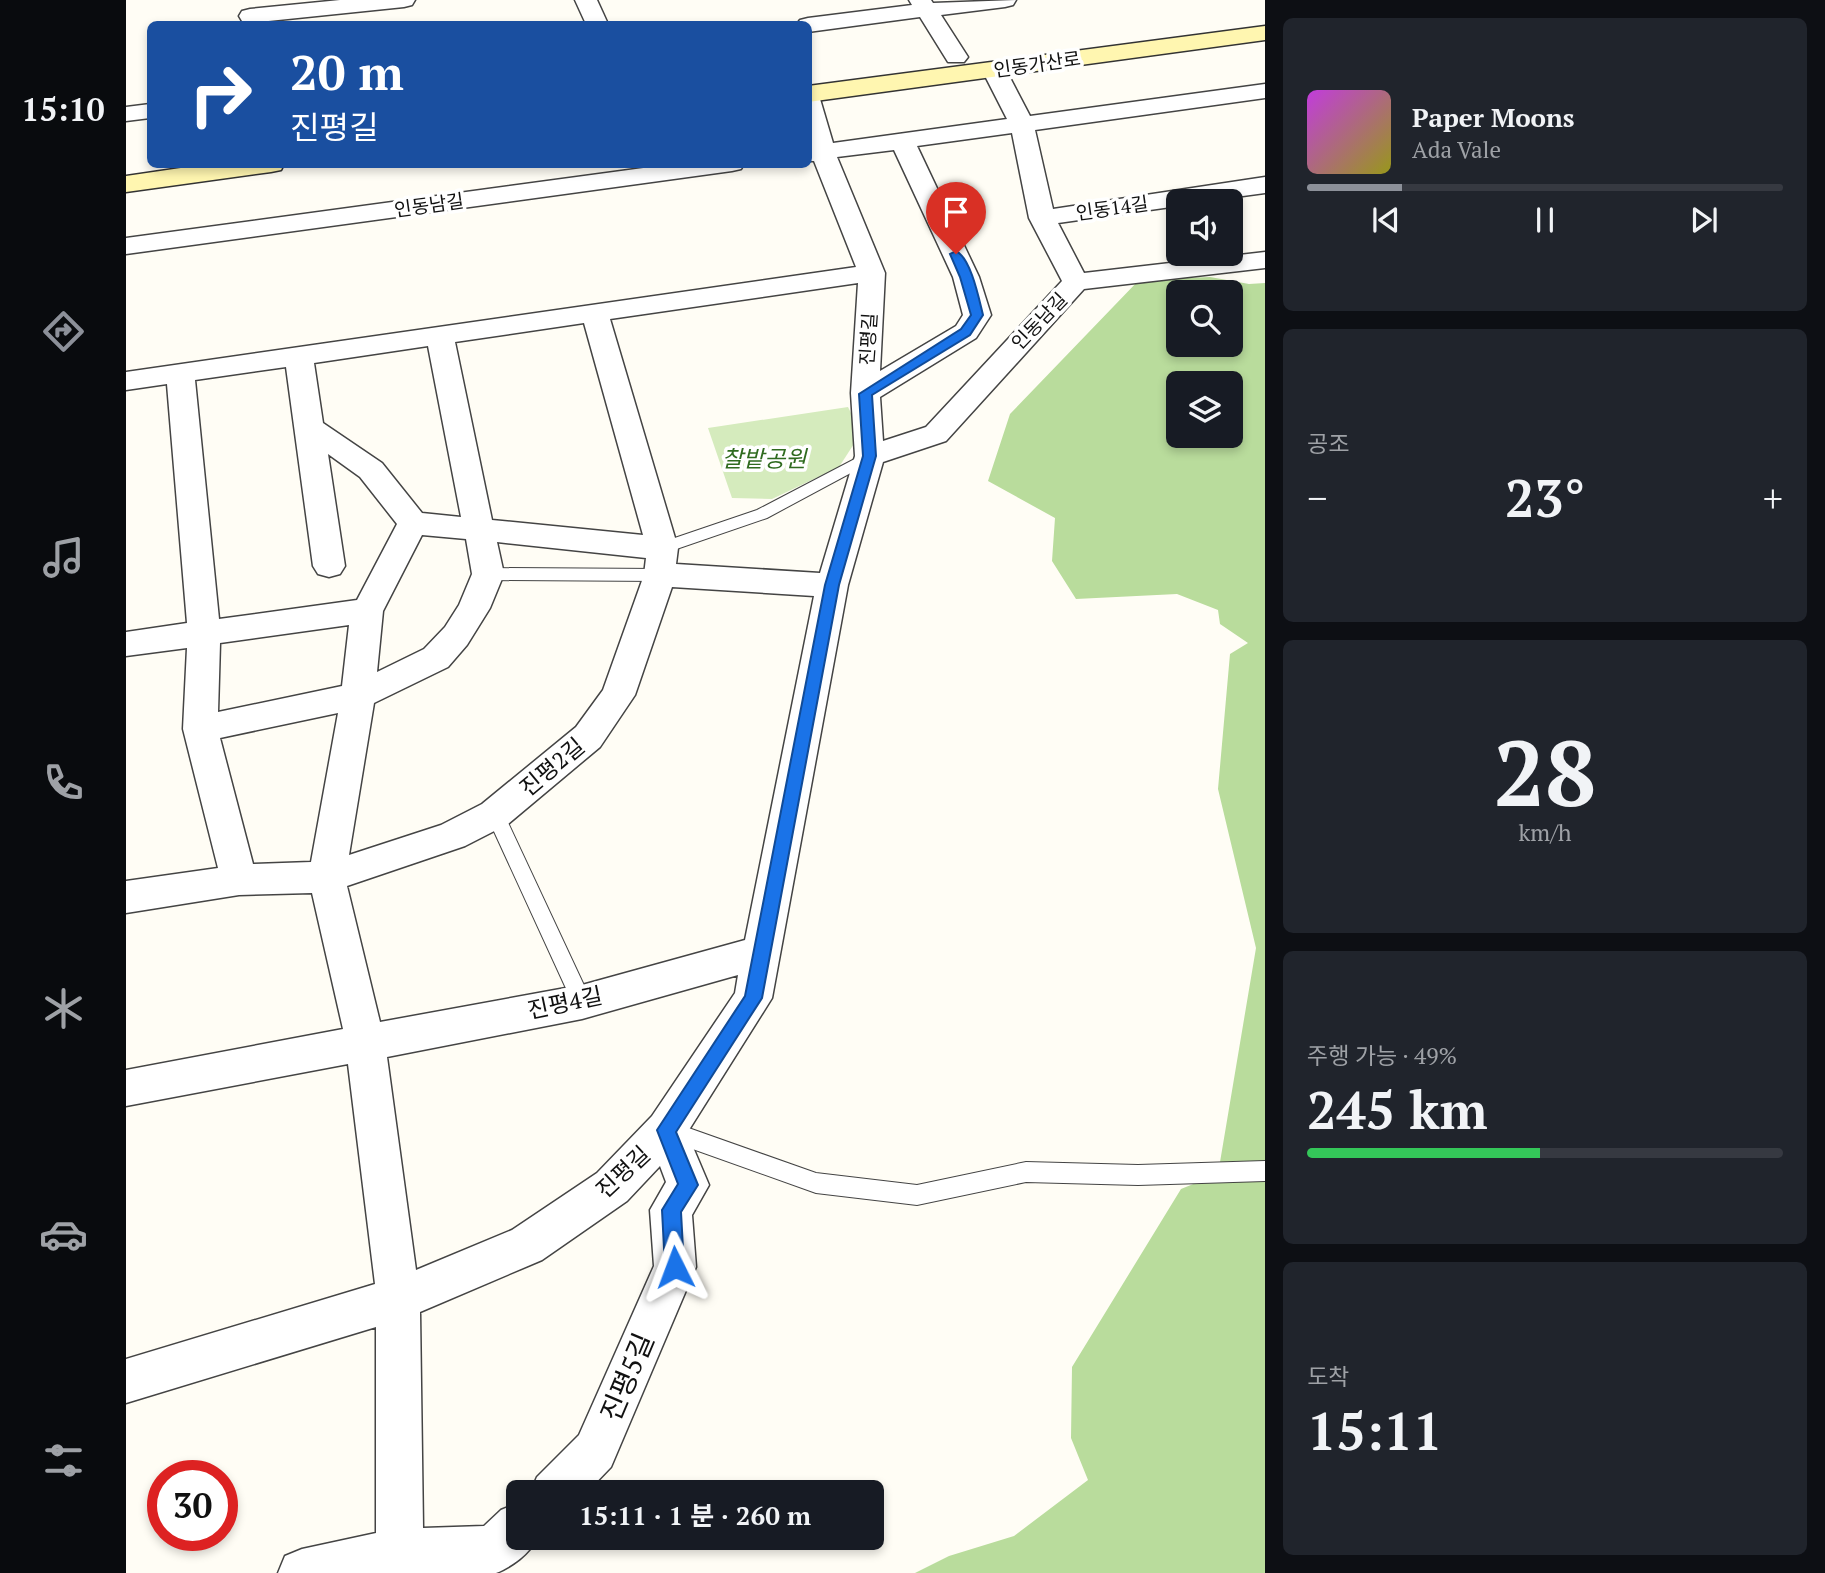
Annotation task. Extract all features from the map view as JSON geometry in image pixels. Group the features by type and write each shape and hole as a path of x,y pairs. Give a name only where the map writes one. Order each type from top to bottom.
{"main road":[{"name":"인동가산로","path":"812,75 1265,17"},
{"name":"인동가산로","path":"812,95 1265,33"},
{"path":"126,166 147,163"},
{"path":"126,184 242,168"}],"street":[{"path":"250,14 404,0"},
{"path":"586,0 596,21"},
{"path":"812,24 924,5 1005,0"},
{"path":"924,5 956,57"},
{"name":"인동남길","path":"870,456 936,434 1076,282 1042,218 1022,125 994,70"},
{"path":"816,153 1265,91"},
{"path":"126,114 147,111"},
{"name":"진평길","path":"126,1381 398,1299 527,1245 612,1186 666,1130 753,998 832,585 870,456 865,394 873,273 816,153 812,124"},
{"path":"865,394 966,332 977,315 966,277 902,141"},
{"name":"인동남길","path":"126,246 702,168"},
{"name":"인동14길","path":"1042,218 1265,185"},
{"path":"1076,282 1265,260"},
{"path":"126,381 873,273"},
{"path":"595,313 661,561"},
{"path":"200,729 358,696 436,659 456,636 474,608 488,574 440,336"},
{"path":"299,356 329,566"},
{"path":"180,374 204,632 200,729 239,880"},
{"path":"309,427 371,470 392,493 413,523 481,530 661,561 832,585"},
{"path":"400,1552 398,1299 365,1041 327,877 358,696 367,611 413,523"},
{"name":"진평2길","path":"126,897 239,880 327,877 452,836 495,814 589,737 618,695 661,561"},
{"path":"126,644 367,611"},
{"name":"진평4길","path":"126,1088 582,1002 762,952"},
{"name":"진평5길","path":"567,1480 595,1451 675,1267 671,1210 688,1185 666,1130"},
{"path":"302,1573 400,1552 494,1550 506,1538"}],"lane":[{"path":"488,574 661,561 762,514 870,456"},
{"path":"495,814 582,1002"},
{"path":"666,1130 816,1183 917,1195 1026,1172 1138,1175 1265,1171"}],"green space":[{"path":"1210,277 1227,280 1166,280 1166,357 1243,357 1243,283 1265,283 1265,1573 915,1573 949,1556 1014,1536 1088,1480 1071,1438 1072,1367 1181,1189 1218,1174 1256,948 1218,789 1230,654 1248,643 1220,624 1218,610 1177,594 1076,599 1052,561 1055,518 988,481 1010,414 1139,280"},
{"name":"찰밭공원","path":"848,407 861,433 839,467 772,499 732,498 708,428"}],"route":[{"path":"675,1267 671,1210 688,1185 666,1130 753,998 832,585 870,456 865,394 966,332 977,315 956,254"}]}
